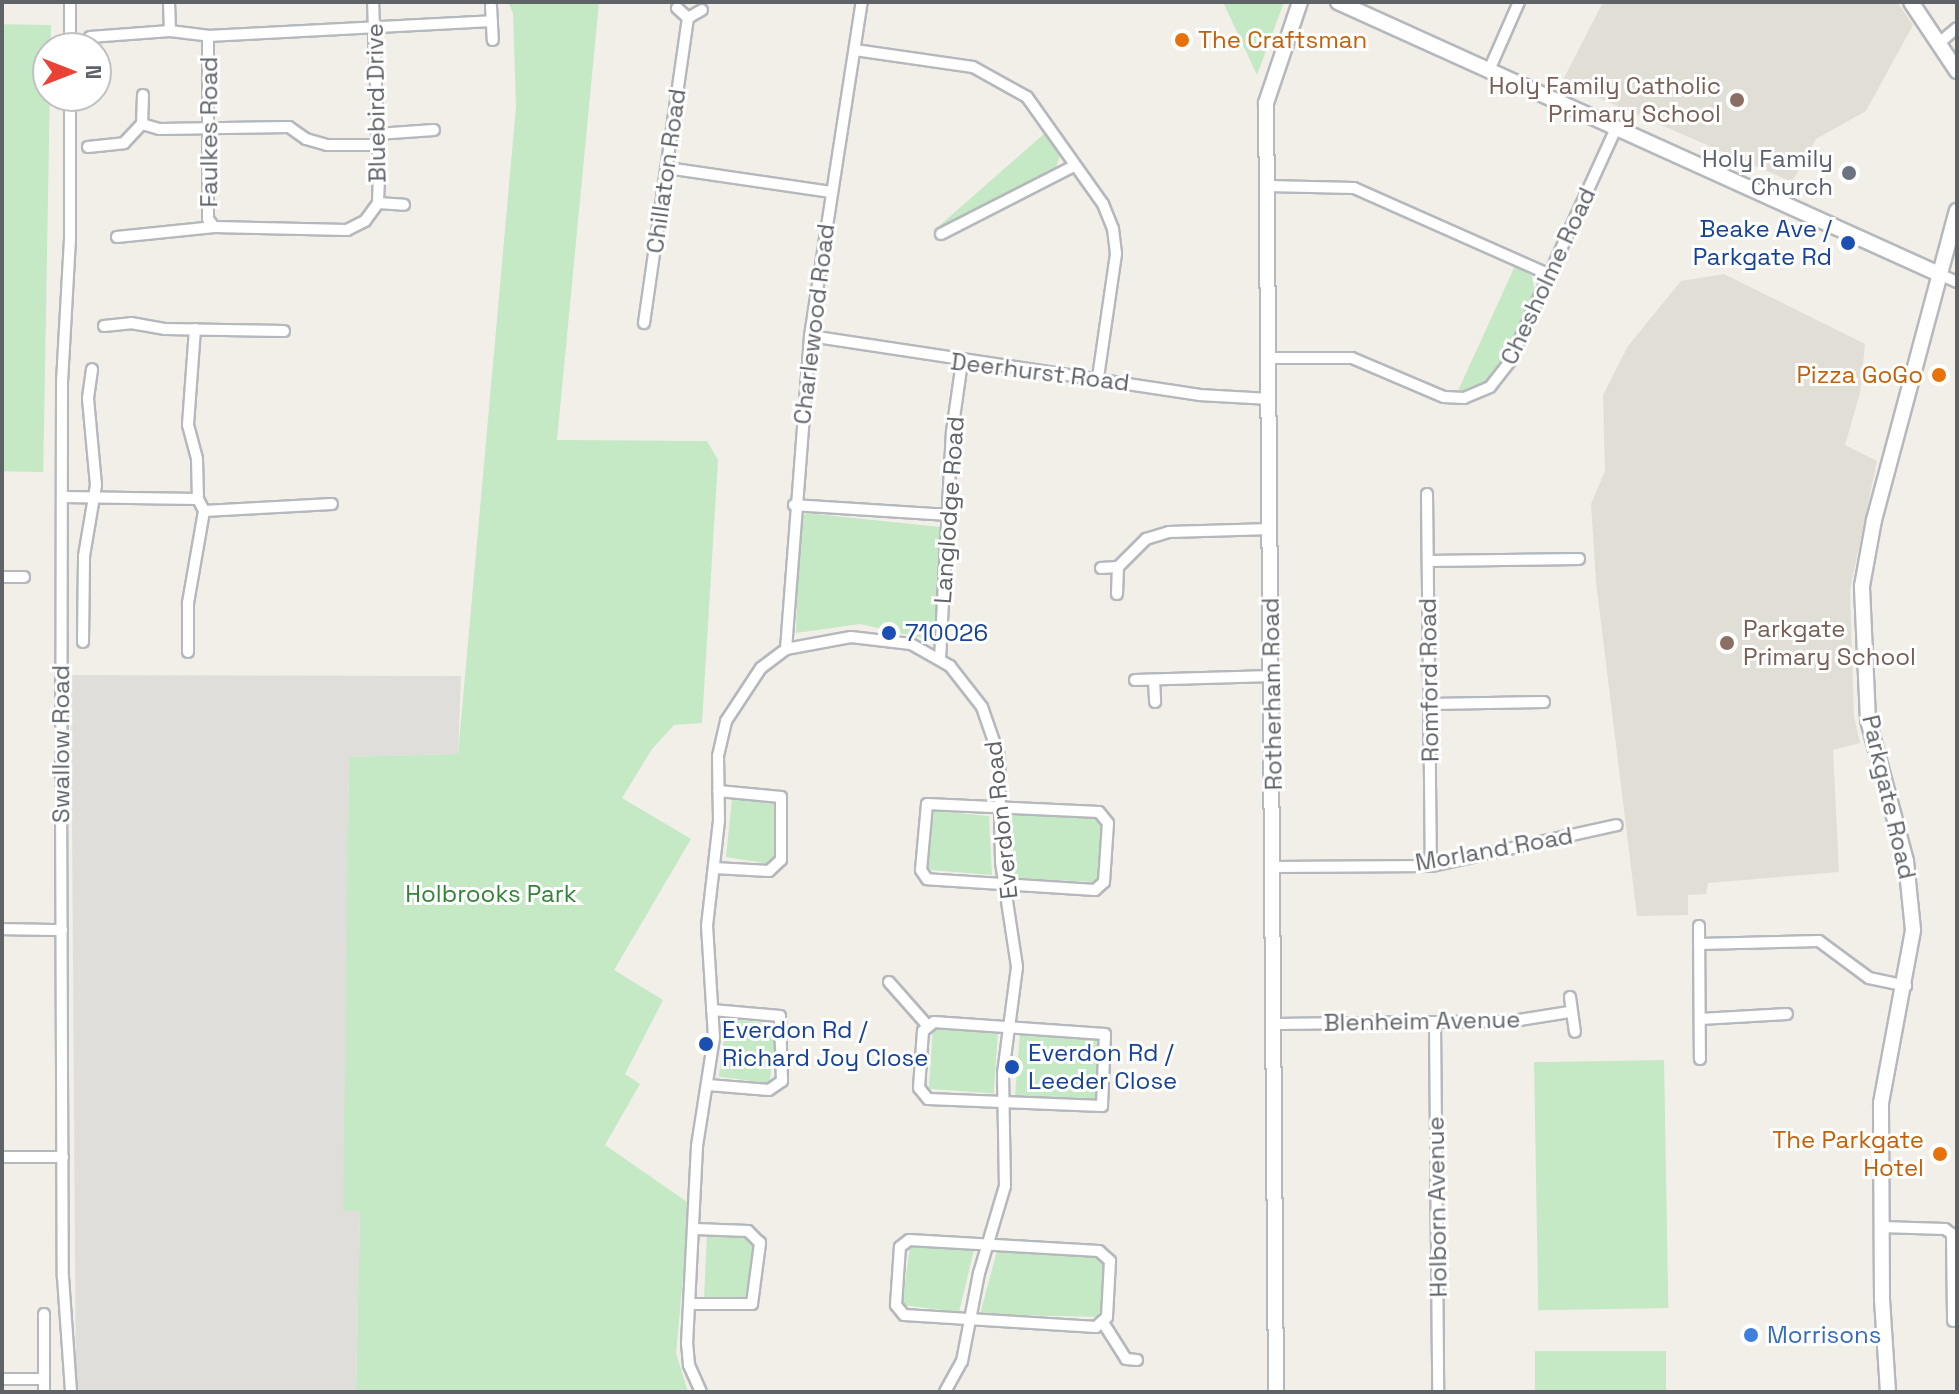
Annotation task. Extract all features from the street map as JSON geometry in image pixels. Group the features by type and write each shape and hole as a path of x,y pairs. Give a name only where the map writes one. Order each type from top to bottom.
{"street":[{"path":"70,2 70,32"},
{"path":"169,2 170,31"},
{"name":"Bluebird Drive","path":"117,237 214,227 347,230 365,221 378,203 373,2"},
{"name":"Charlewood Road","path":"786,649 794,505 810,336 862,2"},
{"name":"Rotherham Road","path":"1276,1392 1268,88 1300,2"},
{"path":"1338,2 1490,68 1957,282"},
{"path":"1490,68 1519,2"},
{"path":"1911,2 1957,71"},
{"path":"491,6 493,40"},
{"path":"677,8 688,18 702,10"},
{"name":"Chillaton Road","path":"644,323 688,18"},
{"path":"112,35 170,31 208,36 492,21"},
{"path":"1939,43 1957,28"},
{"name":"Faulkes Road","path":"208,36 208,219 214,227"},
{"path":"855,50 973,67 1000,78 1027,97 1103,204 1116,254 1098,378"},
{"path":"88,147 118,147 142,124 143,95"},
{"name":"Swallow Road","path":"70,112 62,930 63,1277 71,1392"},
{"path":"142,124 208,128 289,127 306,139 327,145 434,130"},
{"name":"Chesholme Road","path":"1270,358 1352,358 1432,394 1454,399 1474,395 1504,373 1617,126"},
{"path":"941,234 1074,166"},
{"path":"667,168 831,192"},
{"path":"1267,186 1354,188 1550,275"},
{"name":"Bluebird Drive","path":"378,203 404,205"},
{"name":"Parkgate Road","path":"1888,1392 1881,1227 1883,1080 1906,986 1913,930 1910,883 1868,720 1862,586 1874,520 1957,211"},
{"path":"104,326 131,323 195,329 284,331"},
{"path":"188,652 188,603 204,511 198,499 197,459 188,425 195,329"},
{"name":"Deerhurst Road","path":"810,336 962,362 1098,378 1199,395 1270,399"},
{"name":"Langlodge Road","path":"940,659 948,515 962,362"},
{"path":"83,642 84,556 96,498 91,463 94,429 88,398 92,369"},
{"name":"Romford Road","path":"1427,494 1431,866"},
{"path":"64,497 198,499"},
{"path":"204,511 332,504"},
{"path":"794,505 948,515"},
{"path":"1101,568 1118,567 1156,534 1271,529"},
{"path":"1428,561 1579,559"},
{"path":"1117,594 1118,567"},
{"path":"2,577 24,577"},
{"name":"Everdon Road","path":"701,1392 689,1365 691,1304 697,1146 708,1085 712,1010 707,926 726,721 761,668 786,649 819,639 874,638 911,644 940,659 972,692 993,734 1005,884 1017,944 1004,1103 1005,1186 968,1320 962,1361 945,1392"},
{"path":"1135,680 1272,676"},
{"path":"1154,680 1155,702"},
{"path":"1430,704 1544,702"},
{"path":"714,868 769,871 781,860 781,797 718,791"},
{"path":"927,804 1001,806 1099,812 1108,823 1102,887 927,879 921,870 927,804"},
{"name":"Morland Road","path":"1273,867 1431,866 1617,825"},
{"path":"1699,926 1700,1059"},
{"path":"2,929 62,930"},
{"path":"1699,944 1819,941 1869,978 1906,986"},
{"path":"889,982 927,1025 922,1095 1094,1107 1105,1098 1105,1034 927,1025"},
{"path":"1570,997 1569,1012 1575,1032"},
{"path":"708,1085 769,1090 782,1081 780,1016 712,1010"},
{"name":"Blenheim Avenue","path":"1275,1024 1513,1021 1569,1012"},
{"path":"1700,1019 1787,1014"},
{"name":"Holborn Avenue","path":"1435,1022 1438,1392"},
{"path":"2,1157 63,1157"},
{"path":"1881,1227 1945,1229 1952,1234 1953,1321"},
{"path":"691,1304 752,1304 760,1243 748,1231 695,1229"},
{"path":"1104,1324 968,1320 898,1312 900,1247 909,1240 1107,1254 1104,1324 1126,1359 1137,1360"},
{"path":"44,1314 44,1392"},
{"path":"2,1379 44,1379"}],"shaded area":[{"name":"Holy Family Catholic Primary School","path":"1603,2 1897,2 1913,25 1866,111 1816,139 1792,182 1562,82"},
{"name":"Parkgate Primary School","path":"1724,274 1865,344 1860,393 1845,445 1877,461 1850,590 1854,716 1860,743 1833,750 1839,872 1708,883 1706,894 1688,895 1688,915 1637,916 1596,582 1591,504 1605,471 1603,395 1628,346 1681,281"},
{"path":"61,675 461,676 458,754 349,757 344,1211 360,1210 356,1392 76,1392 71,677"}],"green space":[{"name":"Holbrooks Park","path":"508,2 599,2 557,440 707,441 718,460 702,723 674,725 652,749 622,798 691,839 614,970 663,1000 625,1074 640,1084 605,1145 690,1204 676,1353 688,1392 356,1392 360,1211 343,1211 349,757 458,754 516,107 513,13"},
{"path":"1223,2 1284,2 1257,75"},
{"path":"2,24 51,25 51,32 32,32 32,112 49,112 43,472 2,471"},
{"path":"1045,133 1060,154 1055,172 999,197 950,229 939,226"},
{"path":"1515,266 1532,276 1535,293 1497,373 1485,384 1457,393"},
{"path":"806,513 940,527 935,641 860,624 796,633 800,520"},
{"path":"732,799 774,801 777,806 775,860 770,864 726,857"},
{"path":"934,811 989,816 992,875 931,870 927,865"},
{"path":"1011,813 1097,818 1102,823 1098,878 1094,882 1015,878"},
{"path":"727,1018 778,1025 769,1084 719,1076"},
{"path":"933,1029 998,1034 994,1093 929,1089"},
{"path":"1020,1033 1098,1039 1102,1044 1098,1096 1094,1100 1015,1097"},
{"path":"1664,1060 1668,1308 1538,1310 1534,1062"},
{"path":"707,1235 750,1238 754,1242 747,1301 704,1298"},
{"path":"910,1247 974,1250 959,1312 902,1305"},
{"path":"997,1251 1100,1257 1105,1262 1101,1317 980,1314"},
{"path":"1535,1351 1666,1351 1666,1392 1535,1392"}],"place":[{"name":"The Craftsman","path":"1182,40"},
{"name":"Holy Family Catholic Primary School","path":"1737,100"},
{"name":"Holy Family Church","path":"1849,173"},
{"name":"Beake Ave / Parkgate Rd","path":"1848,243"},
{"name":"Pizza GoGo","path":"1939,375"},
{"name":"710026","path":"889,633"},
{"name":"Parkgate Primary School","path":"1727,643"},
{"name":"Everdon Rd / Richard Joy Close","path":"706,1044"},
{"name":"Everdon Rd / Leeder Close","path":"1012,1067"},
{"name":"The Parkgate Hotel","path":"1940,1154"},
{"name":"Morrisons","path":"1751,1335"}]}
